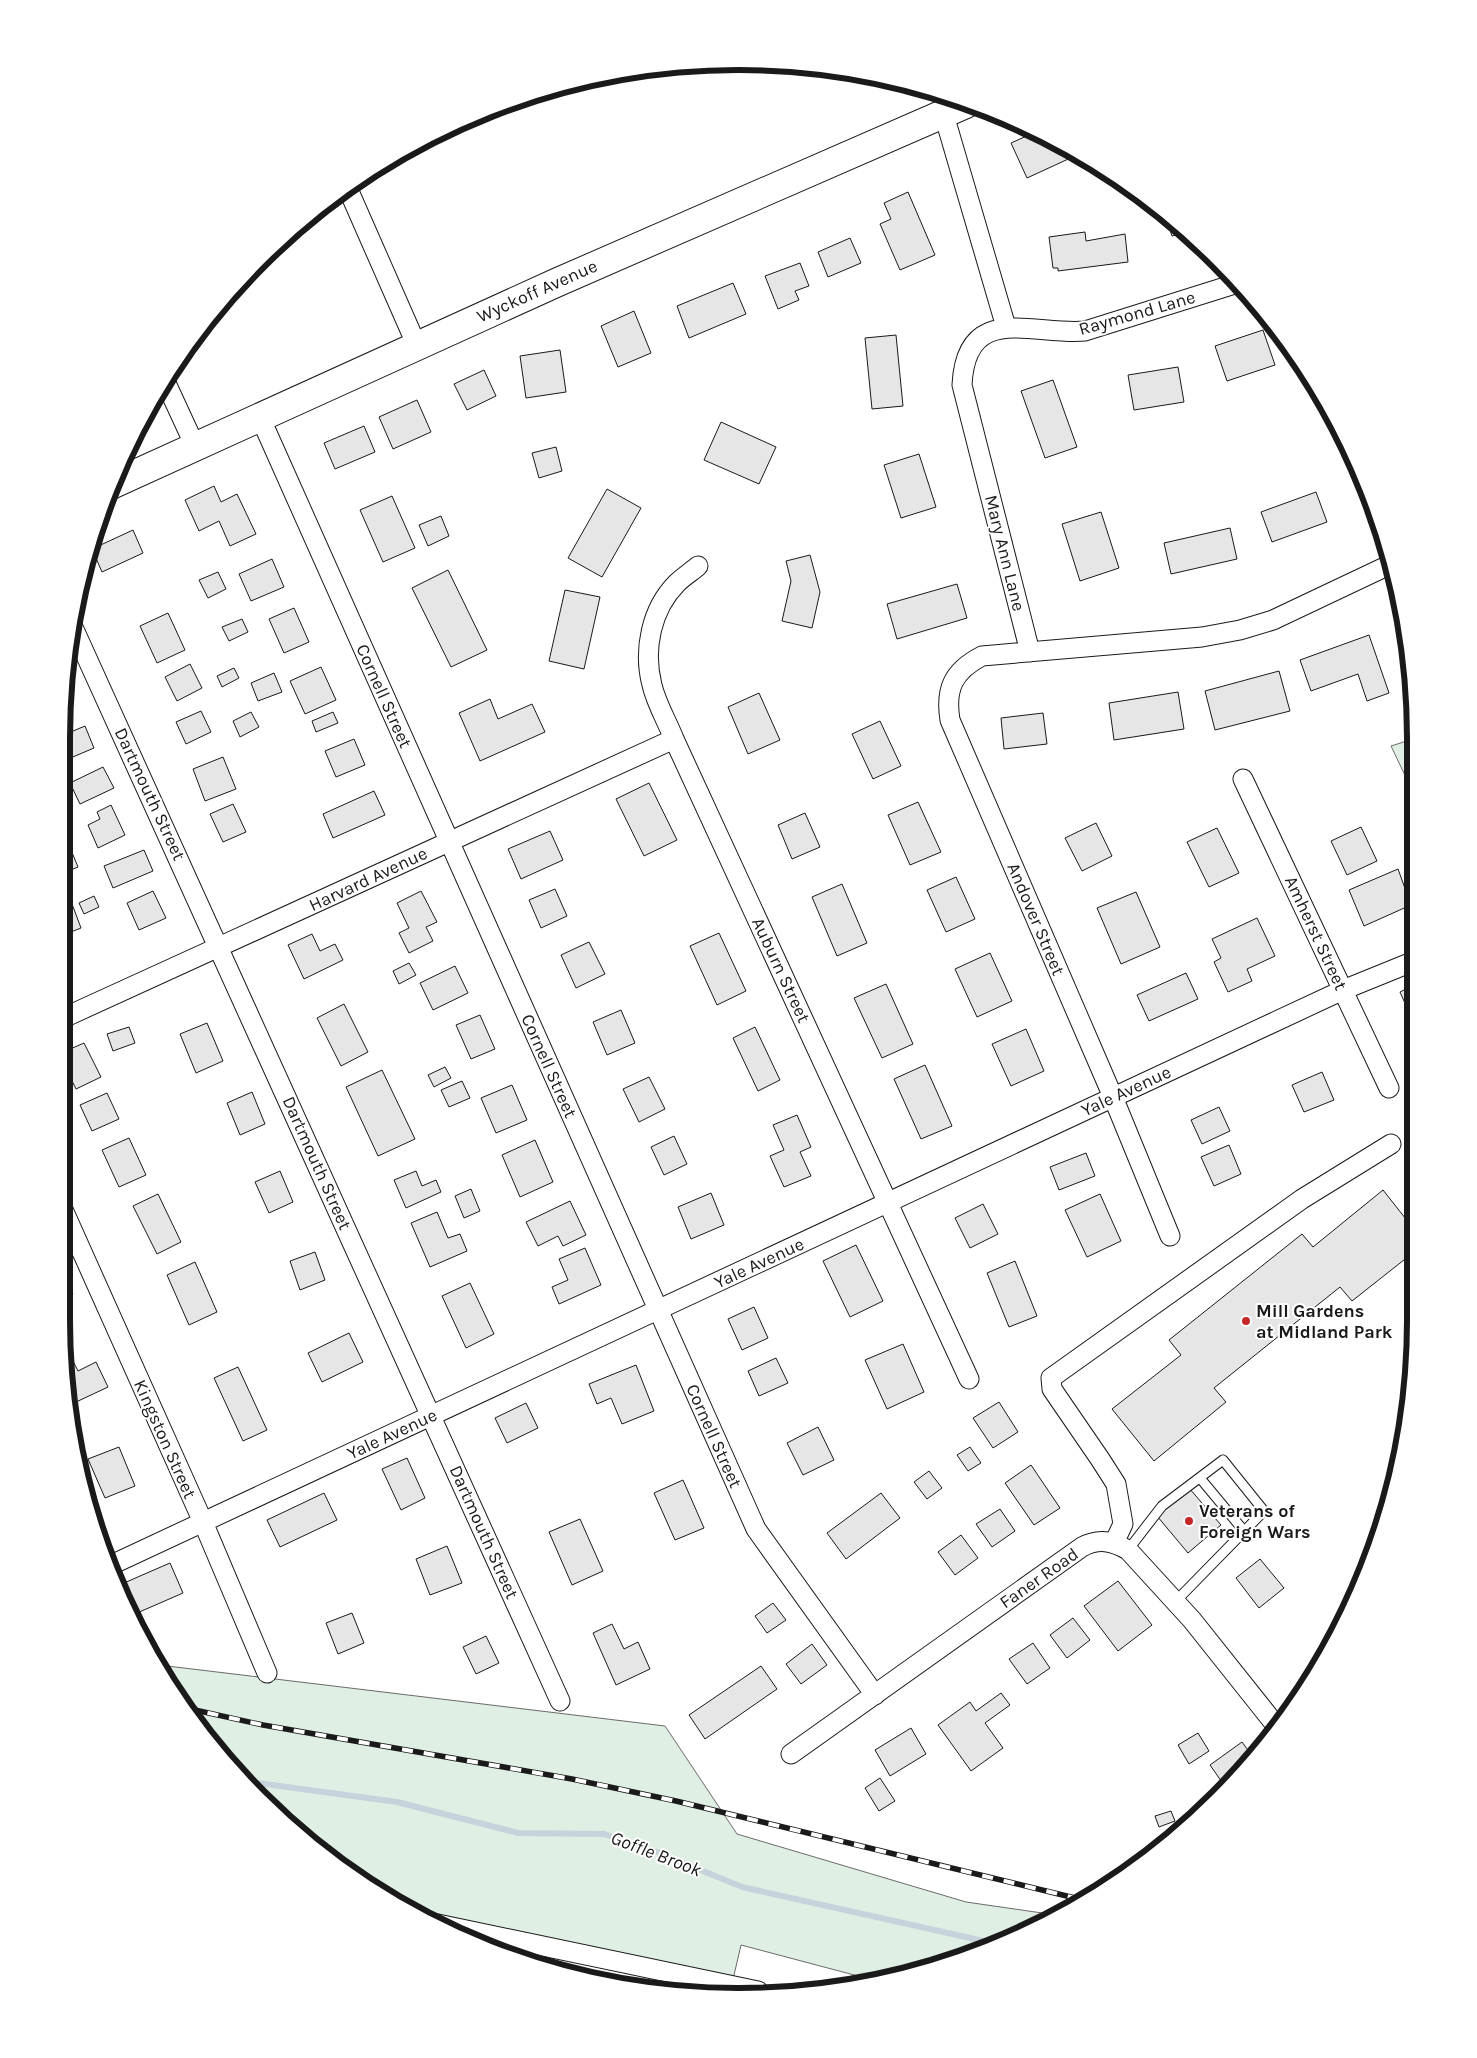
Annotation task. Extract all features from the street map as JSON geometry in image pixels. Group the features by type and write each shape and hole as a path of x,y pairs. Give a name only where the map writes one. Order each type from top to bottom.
{"main road":[{"name":"Wyckoff Avenue","path":"123,480 558,282 955,109"}],"street":[{"path":"955,109 1006,327"},
{"path":"351,195 417,346"},
{"name":"Raymond Lane","path":"1006,327 1067,333 1085,331 1229,286"},
{"name":"Mary Ann Lane","path":"1006,327 991,332 978,341 968,355 963,368 962,384 1030,652"},
{"path":"169,389 195,446"},
{"name":"Cornell Street","path":"260,417 756,1529 875,1695"},
{"name":"Auburn Street","path":"698,566 676,584 663,602 654,621 649,641 648,664 652,686 674,739 969,1379"},
{"path":"1030,652 1202,637 1240,630 1273,620 1385,568"},
{"name":"Dartmouth Street","path":"78,638 560,1701"},
{"name":"Andover Street","path":"1030,652 982,656 969,663 958,674 950,688 947,704 950,720 1113,1098 1170,1236"},
{"name":"Harvard Avenue","path":"70,1015 674,739"},
{"name":"Amherst Street","path":"1243,778 1389,1088"},
{"name":"Yale Avenue","path":"116,1562 1343,990 1407,964"},
{"path":"1273,1721 1252,1693 1175,1602 1121,1546 1122,1524 1116,1484 1052,1389 1051,1378 1302,1199 1391,1144"},
{"name":"Kingston Street","path":"70,1225 267,1673"},
{"name":"Faner Road","path":"791,1754 1082,1547 1089,1543 1102,1541 1121,1546"},
{"path":"493,1941 742,1988"}],"lane":[{"path":"1121,1546 1162,1506 1224,1460 1264,1511 1175,1602"},
{"path":"1200,1478 1244,1532"}],"green space":[{"path":"1407,741 1407,780 1391,746"},
{"path":"167,1666 665,1726 737,1834 966,1902 1045,1913 994,1937 953,1953 912,1965 860,1976 741,1945 730,1988 454,1924 404,1898 332,1850 266,1792 208,1726"}],"building":[{"path":"1027,136 1070,158 1027,178 1011,143"},
{"path":"908,192 935,255 900,270 880,224 891,219 884,203"},
{"path":"1169,228 1177,235 1172,236"},
{"path":"1085,232 1086,241 1125,234 1128,262 1058,271 1058,268 1053,268 1049,237"},
{"path":"850,238 861,263 828,277 818,252"},
{"path":"800,263 809,286 795,291 799,300 778,309 765,276"},
{"path":"733,283 746,314 689,338 677,306"},
{"path":"634,311 651,353 618,367 601,326"},
{"path":"1263,330 1275,365 1227,381 1215,346"},
{"path":"896,335 903,406 872,409 865,338"},
{"path":"560,350 566,392 526,398 520,356"},
{"path":"1178,367 1184,402 1134,410 1128,375"},
{"path":"484,370 496,396 467,410 454,384"},
{"path":"1053,380 1077,447 1045,458 1021,391"},
{"path":"417,400 431,432 393,449 379,417"},
{"path":"721,422 776,447 759,484 704,460"},
{"path":"364,426 375,452 335,469 324,443"},
{"path":"556,447 562,471 539,478 532,453"},
{"path":"919,454 936,507 901,518 884,465"},
{"path":"214,486 221,502 237,494 256,534 230,546 219,521 199,531 185,500"},
{"path":"607,489 641,508 602,577 568,558"},
{"path":"1316,492 1327,522 1272,542 1261,512"},
{"path":"392,496 415,548 383,562 360,510"},
{"path":"1101,512 1119,568 1080,581 1062,524"},
{"path":"441,516 449,536 428,546 419,525"},
{"path":"1230,528 1237,559 1171,574 1164,543"},
{"path":"133,530 143,553 102,572 95,557 99,546"},
{"path":"810,555 820,592 812,628 782,621 791,581 786,561"},
{"path":"272,559 284,587 251,601 239,574"},
{"path":"448,570 487,650 451,667 412,588"},
{"path":"218,572 226,589 208,598 199,580"},
{"path":"957,584 967,618 897,639 887,604"},
{"path":"565,590 600,597 584,669 549,661"},
{"path":"294,608 309,642 284,653 269,619"},
{"path":"168,613 185,650 157,663 140,626"},
{"path":"242,619 248,632 229,641 222,627"},
{"path":"1369,635 1389,693 1367,701 1358,674 1311,691 1300,660"},
{"path":"190,664 202,688 177,701 165,677"},
{"path":"321,667 336,700 305,714 290,681"},
{"path":"234,668 239,678 222,687 217,676"},
{"path":"1279,671 1290,711 1215,730 1205,691"},
{"path":"274,673 282,692 258,701 251,683"},
{"path":"1178,692 1184,729 1114,740 1109,703"},
{"path":"759,693 780,740 748,754 728,707"},
{"path":"490,699 498,719 532,704 545,732 480,761 459,713"},
{"path":"201,711 211,732 186,744 176,722"},
{"path":"251,712 259,727 240,737 233,721"},
{"path":"333,712 338,723 316,732 312,721"},
{"path":"1043,713 1047,744 1004,749 1001,718"},
{"path":"880,721 901,766 873,779 852,734"},
{"path":"85,726 94,748 70,758 70,732"},
{"path":"354,739 365,765 336,777 325,751"},
{"path":"223,757 236,789 205,801 193,769"},
{"path":"103,767 114,788 80,804 70,783"},
{"path":"649,783 677,840 644,856 616,799"},
{"path":"374,791 385,815 333,838 323,814"},
{"path":"918,802 941,852 910,865 888,815"},
{"path":"233,804 246,832 223,842 210,814"},
{"path":"111,805 125,835 98,848 88,825 100,819 97,812"},
{"path":"805,813 820,847 792,859 778,825"},
{"path":"1096,823 1112,856 1082,871 1065,838"},
{"path":"1361,827 1377,861 1347,875 1331,841"},
{"path":"1217,828 1239,873 1209,887 1187,842"},
{"path":"550,831 563,860 521,879 508,849"},
{"path":"70,850 78,867 70,870"},
{"path":"144,850 153,871 113,888 104,866"},
{"path":"1398,869 1407,894 1407,907 1364,926 1349,890"},
{"path":"956,877 975,919 946,932 927,890"},
{"path":"842,884 867,943 837,956 812,897"},
{"path":"555,889 567,916 541,928 529,900"},
{"path":"153,891 166,918 139,930 127,903"},
{"path":"421,891 437,922 426,927 433,941 409,953 399,933 409,928 397,903"},
{"path":"1136,892 1160,947 1121,964 1097,908"},
{"path":"94,896 99,907 84,914 79,903"},
{"path":"72,904 81,928 70,932 70,905"},
{"path":"1257,918 1275,956 1247,969 1252,981 1228,992 1214,962 1221,958 1212,939"},
{"path":"719,933 746,991 717,1005 690,946"},
{"path":"312,934 320,951 335,944 343,960 304,979 288,945"},
{"path":"589,942 605,974 576,988 561,955"},
{"path":"990,953 1012,1001 977,1017 955,969"},
{"path":"409,963 416,975 399,984 393,971"},
{"path":"455,966 468,993 433,1010 420,983"},
{"path":"1186,973 1198,999 1149,1021 1137,995"},
{"path":"886,984 913,1044 882,1058 854,998"},
{"path":"1407,988 1407,1008 1400,992"},
{"path":"344,1004 368,1052 341,1066 317,1018"},
{"path":"621,1010 635,1043 607,1055 593,1022"},
{"path":"480,1015 495,1049 471,1059 456,1025"},
{"path":"207,1023 223,1061 196,1073 180,1034"},
{"path":"129,1027 135,1043 113,1051 107,1034"},
{"path":"755,1027 780,1080 758,1091 733,1038"},
{"path":"1026,1029 1044,1071 1011,1086 992,1044"},
{"path":"84,1043 101,1077 76,1089 70,1077 70,1049"},
{"path":"925,1065 952,1126 921,1139 894,1079"},
{"path":"445,1067 451,1078 434,1087 428,1075"},
{"path":"382,1070 415,1139 378,1156 346,1087"},
{"path":"1322,1072 1334,1100 1304,1112 1292,1085"},
{"path":"649,1077 665,1109 639,1122 623,1089"},
{"path":"462,1081 470,1098 449,1107 441,1090"},
{"path":"512,1085 527,1120 496,1133 481,1098"},
{"path":"252,1092 265,1124 240,1135 227,1103"},
{"path":"107,1093 119,1119 92,1131 80,1105"},
{"path":"1219,1107 1230,1131 1202,1144 1191,1120"},
{"path":"797,1115 811,1147 800,1152 811,1176 784,1187 770,1156 784,1150 773,1125"},
{"path":"674,1136 687,1164 664,1175 651,1147"},
{"path":"129,1138 146,1175 119,1187 102,1150"},
{"path":"535,1140 553,1182 520,1197 502,1155"},
{"path":"1229,1145 1241,1174 1214,1186 1201,1157"},
{"path":"1086,1153 1095,1176 1059,1190 1050,1167"},
{"path":"280,1171 293,1202 269,1213 255,1182"},
{"path":"416,1171 422,1186 436,1180 441,1192 406,1208 394,1180"},
{"path":"471,1189 480,1211 464,1218 455,1196"},
{"name":"Mill Gardens at Midland Park","path":"1383,1190 1407,1220 1407,1258 1352,1301 1340,1287 1214,1388 1226,1402 1154,1461 1112,1409 1181,1355 1169,1340 1302,1234 1313,1247"},
{"path":"711,1193 724,1225 691,1239 678,1207"},
{"path":"158,1194 181,1242 157,1254 133,1206"},
{"path":"1100,1194 1121,1241 1087,1257 1065,1210"},
{"path":"570,1201 586,1235 563,1246 558,1236 538,1246 526,1222"},
{"path":"983,1204 998,1234 970,1248 955,1218"},
{"path":"437,1212 448,1238 460,1234 467,1251 430,1267 411,1223"},
{"path":"856,1245 883,1301 850,1317 823,1261"},
{"path":"585,1248 601,1285 559,1304 552,1287 568,1280 559,1259"},
{"path":"315,1252 325,1280 300,1290 290,1261"},
{"path":"1015,1261 1037,1316 1009,1327 987,1273"},
{"path":"195,1262 217,1312 189,1325 167,1275"},
{"path":"470,1283 494,1334 466,1348 442,1296"},
{"path":"754,1307 768,1338 742,1350 728,1319"},
{"path":"349,1333 363,1362 322,1382 308,1353"},
{"path":"903,1344 924,1392 887,1409 865,1360"},
{"path":"71,1357 78,1371 96,1362 108,1387 75,1402"},
{"path":"776,1358 788,1383 759,1396 748,1371"},
{"path":"636,1365 654,1411 622,1424 611,1398 597,1404 589,1384"},
{"path":"238,1367 267,1430 243,1441 214,1378"},
{"path":"999,1402 1018,1432 993,1448 973,1418"},
{"path":"526,1403 538,1428 507,1443 495,1418"},
{"path":"818,1427 834,1460 803,1475 787,1443"},
{"path":"119,1447 135,1486 105,1498 88,1459"},
{"path":"970,1447 981,1463 968,1471 957,1455"},
{"path":"407,1458 425,1498 401,1510 382,1469"},
{"path":"1031,1465 1060,1508 1034,1525 1005,1483"},
{"path":"929,1471 942,1488 927,1499 914,1482"},
{"path":"683,1480 704,1528 675,1540 654,1493"},
{"name":"Veterans of Foreign Wars","path":"1189,1488 1221,1525 1188,1553 1157,1516"},
{"path":"324,1493 337,1520 280,1547 267,1520"},
{"path":"881,1493 900,1518 846,1559 827,1533"},
{"path":"1000,1509 1015,1531 992,1547 976,1524"},
{"path":"580,1519 603,1571 572,1585 549,1532"},
{"path":"961,1535 978,1558 955,1575 938,1552"},
{"path":"447,1546 462,1583 430,1595 416,1559"},
{"path":"1260,1559 1284,1588 1259,1608 1236,1578"},
{"path":"170,1563 183,1593 138,1613 125,1583"},
{"path":"1118,1581 1152,1625 1118,1651 1084,1606"},
{"path":"773,1603 786,1620 767,1633 755,1616"},
{"path":"352,1613 364,1643 338,1654 326,1623"},
{"path":"1073,1618 1090,1640 1067,1658 1050,1635"},
{"path":"612,1624 624,1649 638,1642 650,1669 616,1685 593,1633"},
{"path":"486,1636 499,1663 476,1674 463,1647"},
{"path":"1033,1643 1050,1668 1027,1684 1009,1659"},
{"path":"812,1644 827,1665 801,1684 786,1664"},
{"path":"761,1666 777,1689 705,1739 689,1715"},
{"path":"1001,1693 1010,1705 985,1723 1003,1748 971,1771 938,1725 970,1702 976,1711"},
{"path":"911,1728 926,1754 890,1776 875,1750"},
{"path":"1198,1733 1209,1751 1189,1764 1178,1745"},
{"path":"1242,1742 1249,1751 1221,1781 1210,1765"},
{"path":"880,1778 895,1801 879,1811 865,1788"},
{"path":"1171,1811 1175,1821 1159,1827 1155,1816"}],"waterway":[{"name":"Goffle Brook","path":"257,1783 397,1802 518,1833 604,1834 657,1852 742,1887 984,1941"}],"railway":[{"path":"197,1710 263,1725 572,1779 676,1801 1074,1898"}],"place":[{"name":"Mill Gardens at Midland Park","path":"1246,1321"},
{"name":"Veterans of Foreign Wars","path":"1189,1521"}]}
